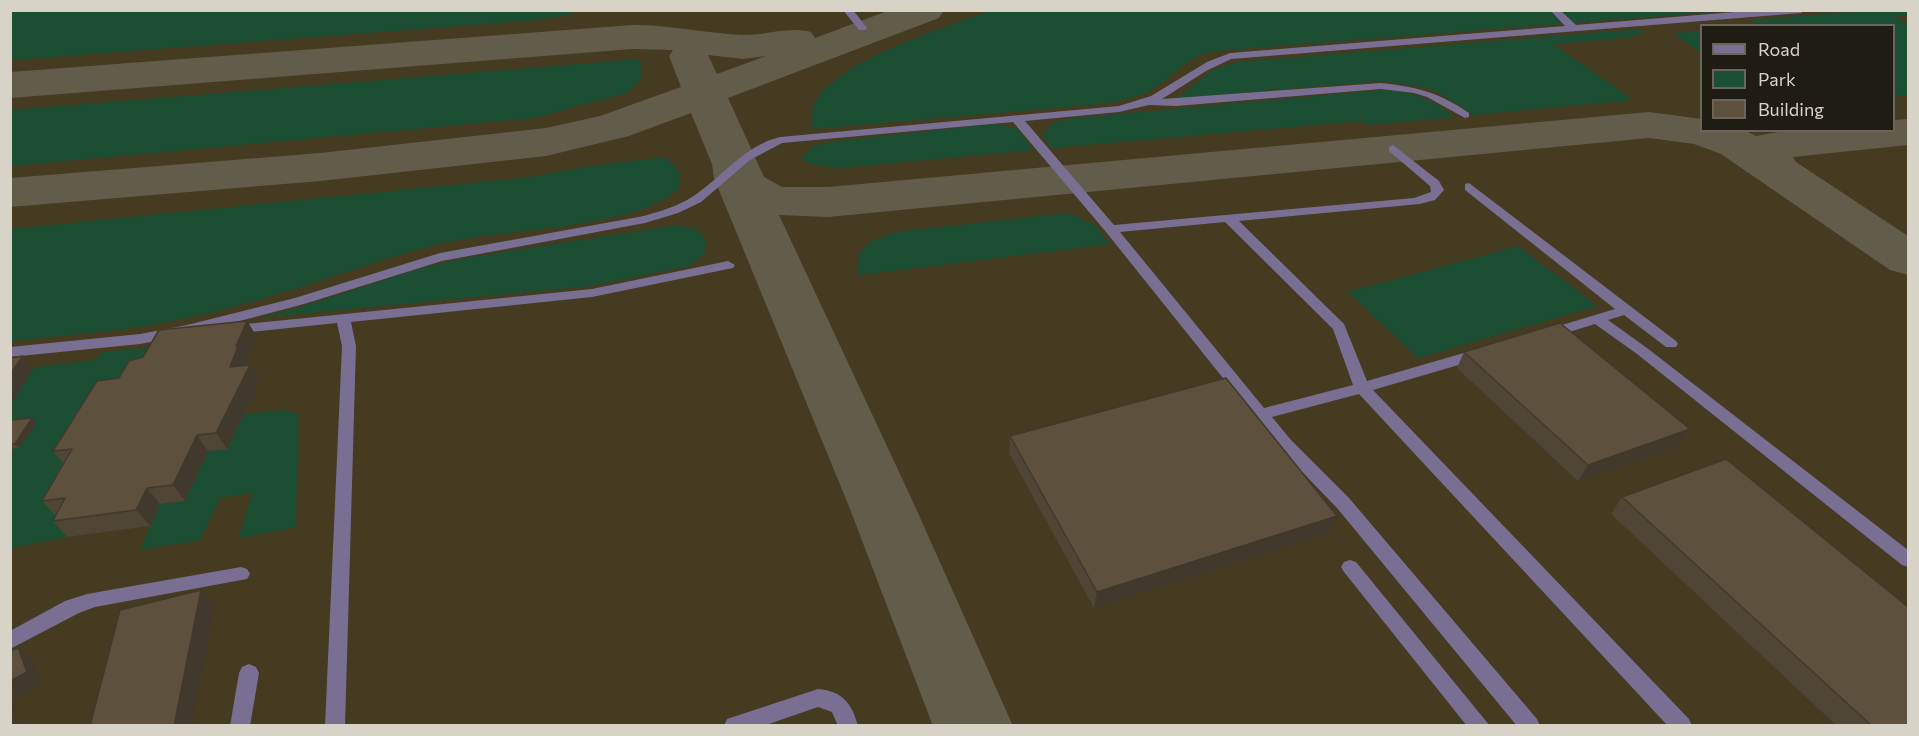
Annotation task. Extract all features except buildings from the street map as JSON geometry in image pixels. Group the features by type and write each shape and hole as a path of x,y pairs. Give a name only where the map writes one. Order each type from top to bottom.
{"lane":[{"path":"847,10 862,28"},
{"path":"1554,10 1574,29"},
{"path":"140,339 299,301 440,257 632,223 660,215 695,200 711,189 735,164 758,148 780,140 1119,109 1162,96 1206,64 1230,56 1801,10"},
{"path":"1148,102 1176,104 1381,86 1416,90 1431,95 1446,102 1465,116"},
{"path":"1016,118 1111,229 1285,444 1343,503 1530,726"},
{"path":"1111,229 1397,203 1428,199 1436,195 1438,190 1435,184 1393,149"},
{"path":"1469,188 1671,344"},
{"path":"1229,219 1339,327 1344,336 1354,375 1362,388 1682,726"},
{"path":"10,352 592,293 728,265"},
{"path":"1534,338 1626,310"},
{"path":"335,726 349,346 343,318"},
{"path":"1597,319 1642,351 1908,560"},
{"path":"1261,414 1362,388 1500,348"},
{"path":"1350,567 1480,726"},
{"path":"10,641 72,607 94,599 241,574"},
{"path":"240,726 249,673"},
{"path":"734,726 818,698 830,699 840,705 848,726"}],"shaded area":[{"path":"10,11 1908,11 1908,725 11,725"}],"green space":[{"path":"11,10 577,11 540,20 11,60"},
{"path":"1869,10 1908,11 1908,15 1895,17 1908,24 1908,95 1895,96 1895,24 1756,24 1752,20"},
{"path":"990,11 1727,11 1216,51 1192,59 1147,92 1132,98 1102,104 813,129 814,106 825,90 843,74 866,60 920,36"},
{"path":"1640,29 1645,33 1633,35 1634,37 1553,44 1633,100 1473,115 1438,92 1423,87 1382,81 1178,98 1212,70 1238,62"},
{"path":"1700,31 1700,52 1673,33"},
{"path":"640,59 641,79 627,93 534,118 11,166 11,110"},
{"path":"1383,90 1421,97 1438,105 1454,117 1369,125 1361,121 1051,148 1043,136 1051,125 1073,118"},
{"path":"992,124 1017,128 1033,150 839,168 811,164 801,159 812,147 836,141"},
{"path":"665,157 679,171 680,187 660,201 632,212 565,226 462,239 435,245 278,294 182,319 118,330 11,341 11,229 522,178"},
{"path":"1069,213 1095,225 1110,244 859,275 858,264 863,249 869,243 884,236 903,231"},
{"path":"677,225 697,229 706,241 704,255 689,266 591,286 259,318 298,308 421,268 471,257"},
{"path":"1518,246 1597,306 1418,358 1348,292"},
{"path":"170,346 67,537 11,548 10,404 34,367 96,360 101,352"},
{"path":"284,410 298,417 296,527 239,538 252,493 220,498 200,540 140,550 160,504 185,501 208,451 227,449 244,414"}],"taxiway":[{"path":"705,93 926,10"},
{"path":"10,85 633,37 661,37 743,47 797,40"},
{"path":"689,56 705,93"},
{"path":"10,193 320,167 546,142 613,127 705,93"},
{"path":"705,93 735,164 738,178"},
{"path":"738,178 757,193 779,201 828,202 1649,125 1700,132"},
{"path":"1701,132 1737,144 1908,259"},
{"path":"1777,169 1766,152 1771,146 1908,132"},
{"path":"738,178 881,504 973,726"}]}
